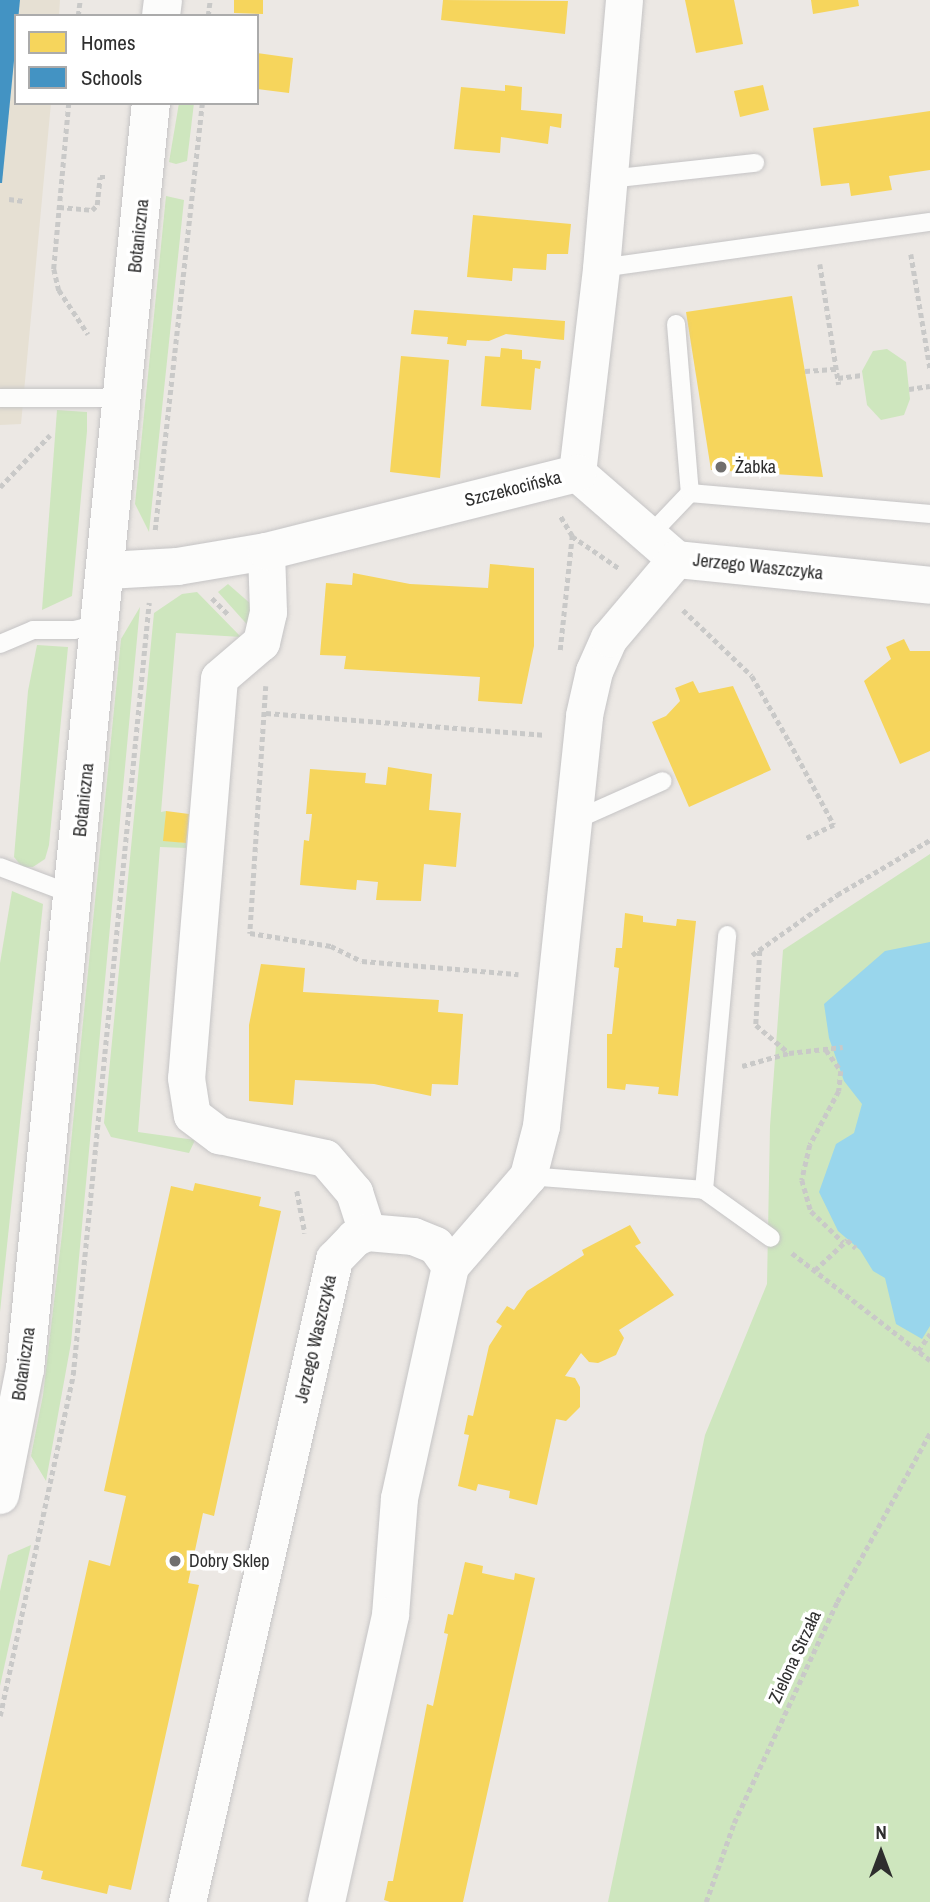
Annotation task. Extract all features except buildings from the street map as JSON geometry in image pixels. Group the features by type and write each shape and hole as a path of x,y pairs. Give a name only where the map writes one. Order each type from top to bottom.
{"main road":[{"name":"Botaniczna","path":"0,1495 25,1369 125,398 151,105"}],"street":[{"name":"Szczekocińska","path":"107,570 177,566 266,551 576,473 601,268 625,0"},
{"name":"Jerzego Waszczyka","path":"576,473 676,559 930,585"},
{"path":"266,551 268,612 256,646 219,678 186,1078 192,1115 219,1135 254,1146 326,1158 354,1192 367,1232 413,1236 435,1245 450,1266"},
{"path":"326,1902 390,1615 399,1498 450,1266 528,1176 541,1126 584,715 594,671 609,638 676,559"},
{"name":"Jerzego Waszczyka","path":"187,1902 334,1259 354,1238 367,1232"}],"lane":[{"path":"609,179 755,163"},
{"path":"601,268 930,222"},
{"path":"649,536 690,493 676,324"},
{"path":"0,398 125,398"},
{"path":"690,493 930,514"},
{"path":"0,644 33,630 74,630 101,624"},
{"path":"573,821 663,781"},
{"path":"0,866 74,895"},
{"path":"704,1190 727,935"},
{"path":"528,1176 704,1190 771,1238"}],"path":[{"path":"54,269 69,105"},
{"path":"155,536 202,105"},
{"path":"60,207 92,210 97,205 100,177 116,179"},
{"path":"9,199 24,201"},
{"path":"910,246 930,368"},
{"path":"820,259 839,385"},
{"path":"805,371 837,369"},
{"path":"838,378 862,375"},
{"path":"909,388 930,386"},
{"path":"0,487 50,435"},
{"path":"558,513 572,536 559,656"},
{"path":"203,587 256,646 266,663 250,933 331,946 362,961 527,974"},
{"path":"0,1716 73,1375 149,602 160,601"},
{"path":"681,608 752,676 789,741 834,825 806,839"},
{"path":"265,713 551,736"},
{"path":"723,974 760,951 837,895 930,840"},
{"path":"760,951 756,1025 789,1053"},
{"path":"714,1073 789,1053 843,1047"},
{"path":"826,1050 841,1071 839,1091 810,1145 802,1180 811,1211 843,1242"},
{"path":"771,1238 930,1360"},
{"path":"814,1270 846,1240 856,1248"},
{"path":"918,1351 930,1334"},
{"name":"Zielona Strzała","path":"706,1902 734,1823 837,1602 930,1433"}],"shaded area":[{"path":"0,0 60,0 59,14 14,14 14,105 51,105 21,424 0,425"}],"green space":[{"path":"179,105 194,105 187,161 176,164 169,162"},
{"path":"166,196 184,200 149,532 135,504"},
{"path":"887,349 906,362 910,399 904,415 881,420 867,405 862,371 873,351"},
{"path":"57,410 87,412 87,431 72,596 42,610"},
{"path":"228,584 252,605 252,630 218,592"},
{"path":"197,592 241,637 176,633 161,812 166,811 164,840 186,843 186,848 160,847 138,1132 195,1140 189,1153 111,1137 104,1123 154,613 182,594"},
{"path":"140,607 71,1343 46,1481 31,1456 43,1395 62,1234 121,639"},
{"path":"37,645 68,647 49,845 45,859 33,867 22,867 14,857 28,691"},
{"path":"930,854 930,1902 608,1902 705,1435 767,1284 770,1126 783,950"},
{"path":"12,891 43,904 0,1312 0,963"},
{"path":"31,1545 0,1686 0,1591 8,1555"}],"water":[{"path":"930,942 930,1326 922,1339 896,1324 885,1278 873,1271 860,1250 838,1231 819,1192 836,1144 854,1133 862,1104 844,1081 829,1038 824,1004 885,951"}],"place":[{"name":"Żabka","path":"721,467"},
{"name":"Dobry Sklep","path":"175,1561"}]}
